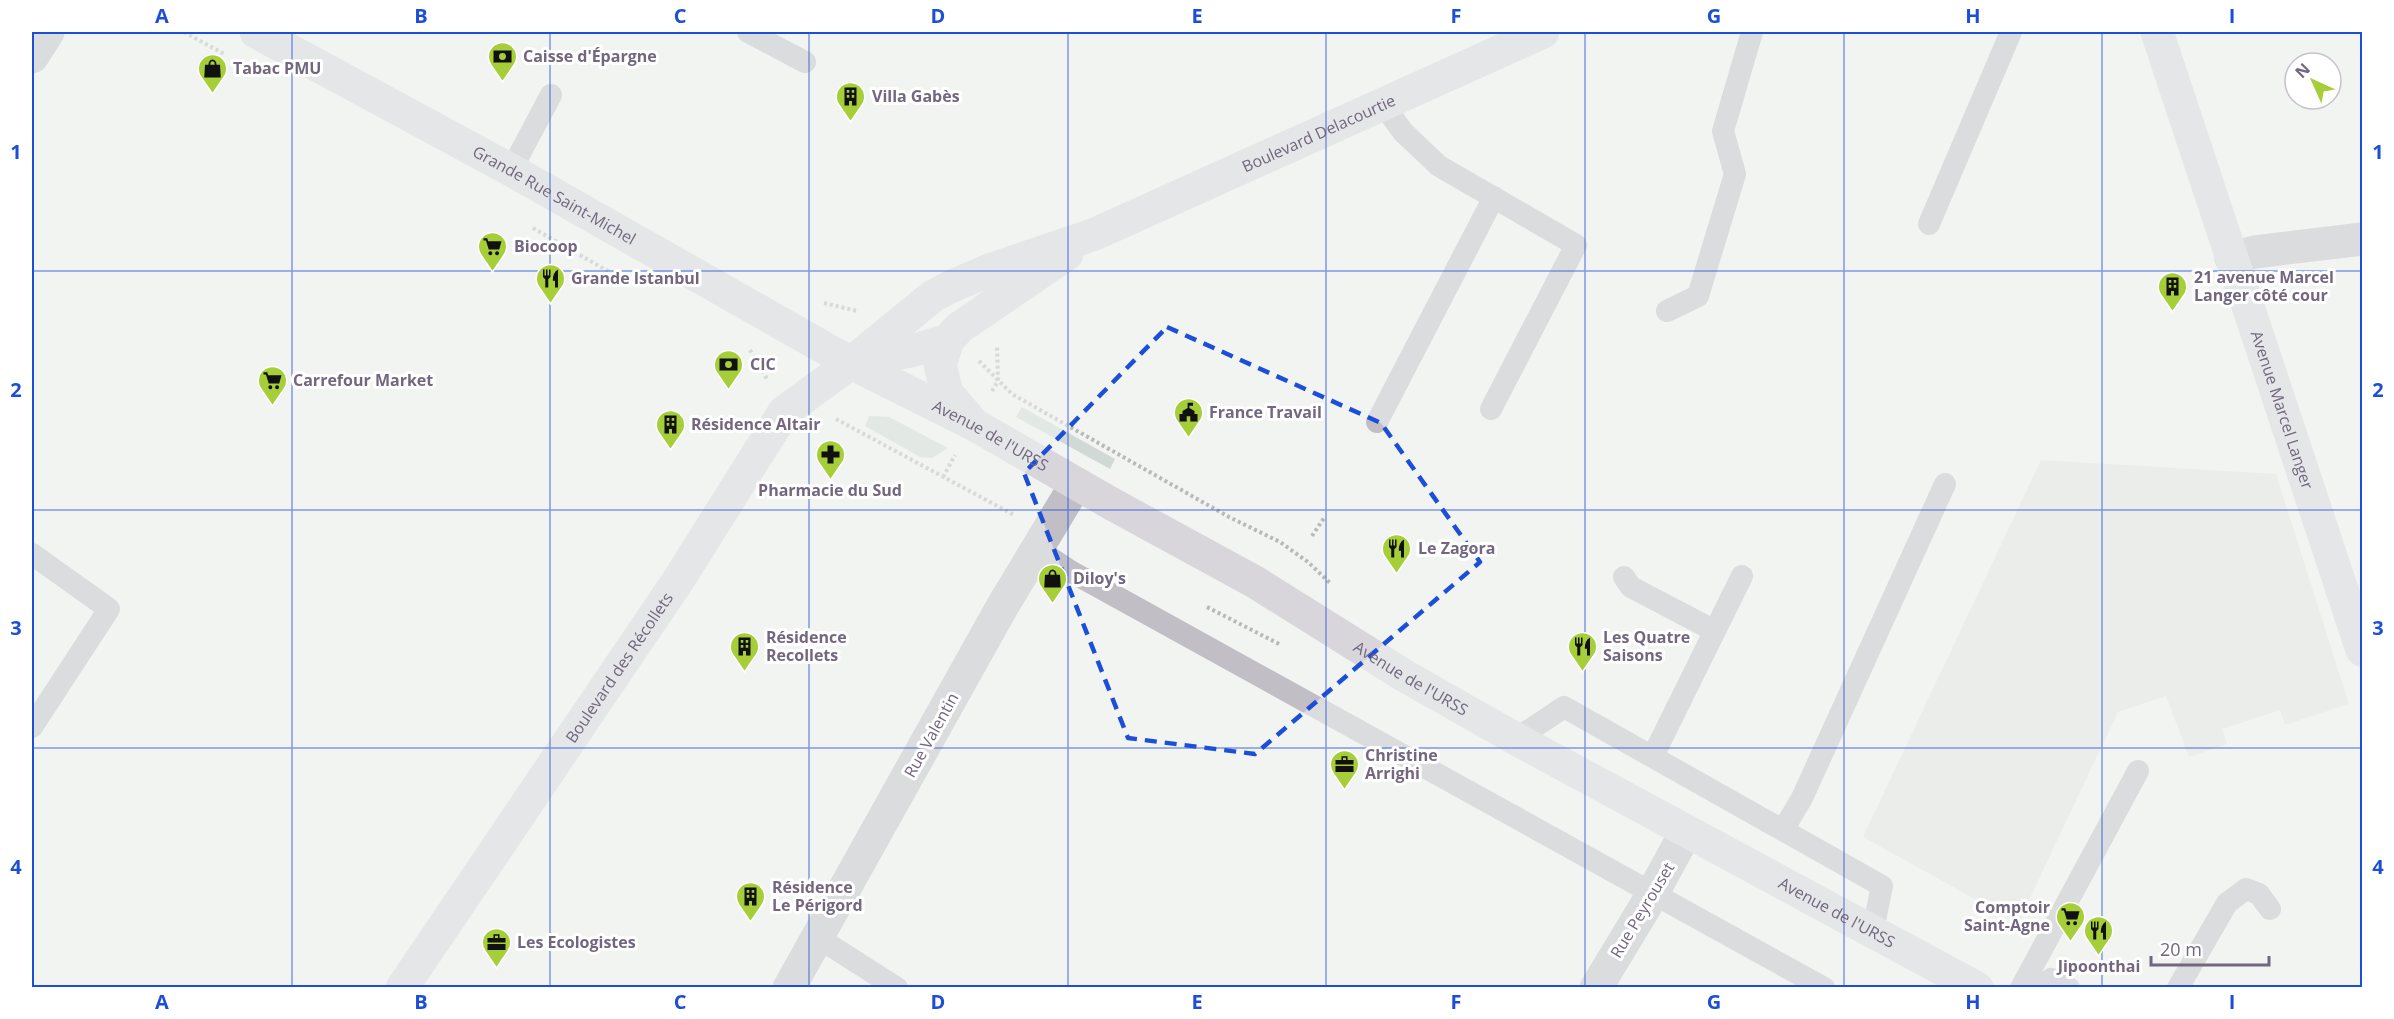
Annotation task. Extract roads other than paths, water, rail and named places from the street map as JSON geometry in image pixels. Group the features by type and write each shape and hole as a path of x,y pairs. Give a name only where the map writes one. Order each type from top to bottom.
{"main road":[{"name":"Grande Rue Saint-Michel","path":"256,32 511,170 851,363"},
{"name":"Boulevard Delacourtie","path":"851,363 933,296 950,287 992,269 1095,234 1543,32"},
{"name":"Avenue Marcel Langer","path":"2157,32 2362,650"},
{"name":"Boulevard Delacourtie","path":"851,363 915,350 948,340 959,328 1095,234"},
{"path":"948,340 940,365 947,393 973,424"},
{"name":"Avenue de l'URSS","path":"851,363 973,424 1076,484 1255,582 1405,676 1516,740 1977,987"},
{"name":"Boulevard des Récollets","path":"402,987 679,579 784,412 851,363"}],"street":[{"path":"32,57 48,32"},
{"path":"2231,258 2255,252 2362,239"},
{"name":"Rue Valentin","path":"789,987 1002,607 1076,484"},
{"name":"Rue Peyrouset","path":"1596,987 1686,832"}],"lane":[{"path":"748,32 805,62"},
{"path":"1667,311 1698,296 1736,174 1723,131 1752,32"},
{"path":"1929,224 2012,33 2010,32"},
{"path":"511,170 550,95"},
{"path":"1382,104 1403,132 1439,166 1576,245 1491,409"},
{"path":"1377,422 1494,197"},
{"path":"1784,830 1802,798 1946,484"},
{"path":"1037,549 1070,572 1824,987"},
{"path":"32,554 109,609 32,727"},
{"path":"1653,756 1742,576"},
{"path":"1624,577 1631,587 1715,631"},
{"path":"1516,740 1564,707 1882,886 1873,930"},
{"path":"2021,987 2138,771"},
{"path":"2178,987 2227,903 2246,889 2259,894 2270,909"},
{"path":"817,937 897,987"},
{"path":"2039,987 2051,979 2069,987"}],"place":[{"name":"Caisse d'Épargne","path":"502,82"},
{"name":"Tabac PMU","path":"212,94"},
{"name":"Villa Gabès","path":"851,122"},
{"name":"Biocoop","path":"493,272"},
{"name":"Grande Istanbul","path":"550,304"},
{"name":"21 avenue Marcel Langer côté cour","path":"2173,312"},
{"name":"CIC","path":"729,390"},
{"name":"Carrefour Market","path":"272,406"},
{"name":"France Travail","path":"1188,438"},
{"name":"Résidence Altair","path":"670,450"},
{"name":"Pharmacie du Sud","path":"830,480"},
{"name":"Le Zagora","path":"1397,574"},
{"name":"Diloy's","path":"1052,604"},
{"name":"Résidence Recollets","path":"745,672"},
{"name":"Les Quatre Saisons","path":"1582,672"},
{"name":"Christine Arrighi","path":"1344,790"},
{"name":"Résidence Le Périgord","path":"751,922"},
{"name":"Comptoir Saint-Agne","path":"2071,942"},
{"name":"Jipoonthai","path":"2099,956"},
{"name":"Les Ecologistes","path":"496,968"}]}
